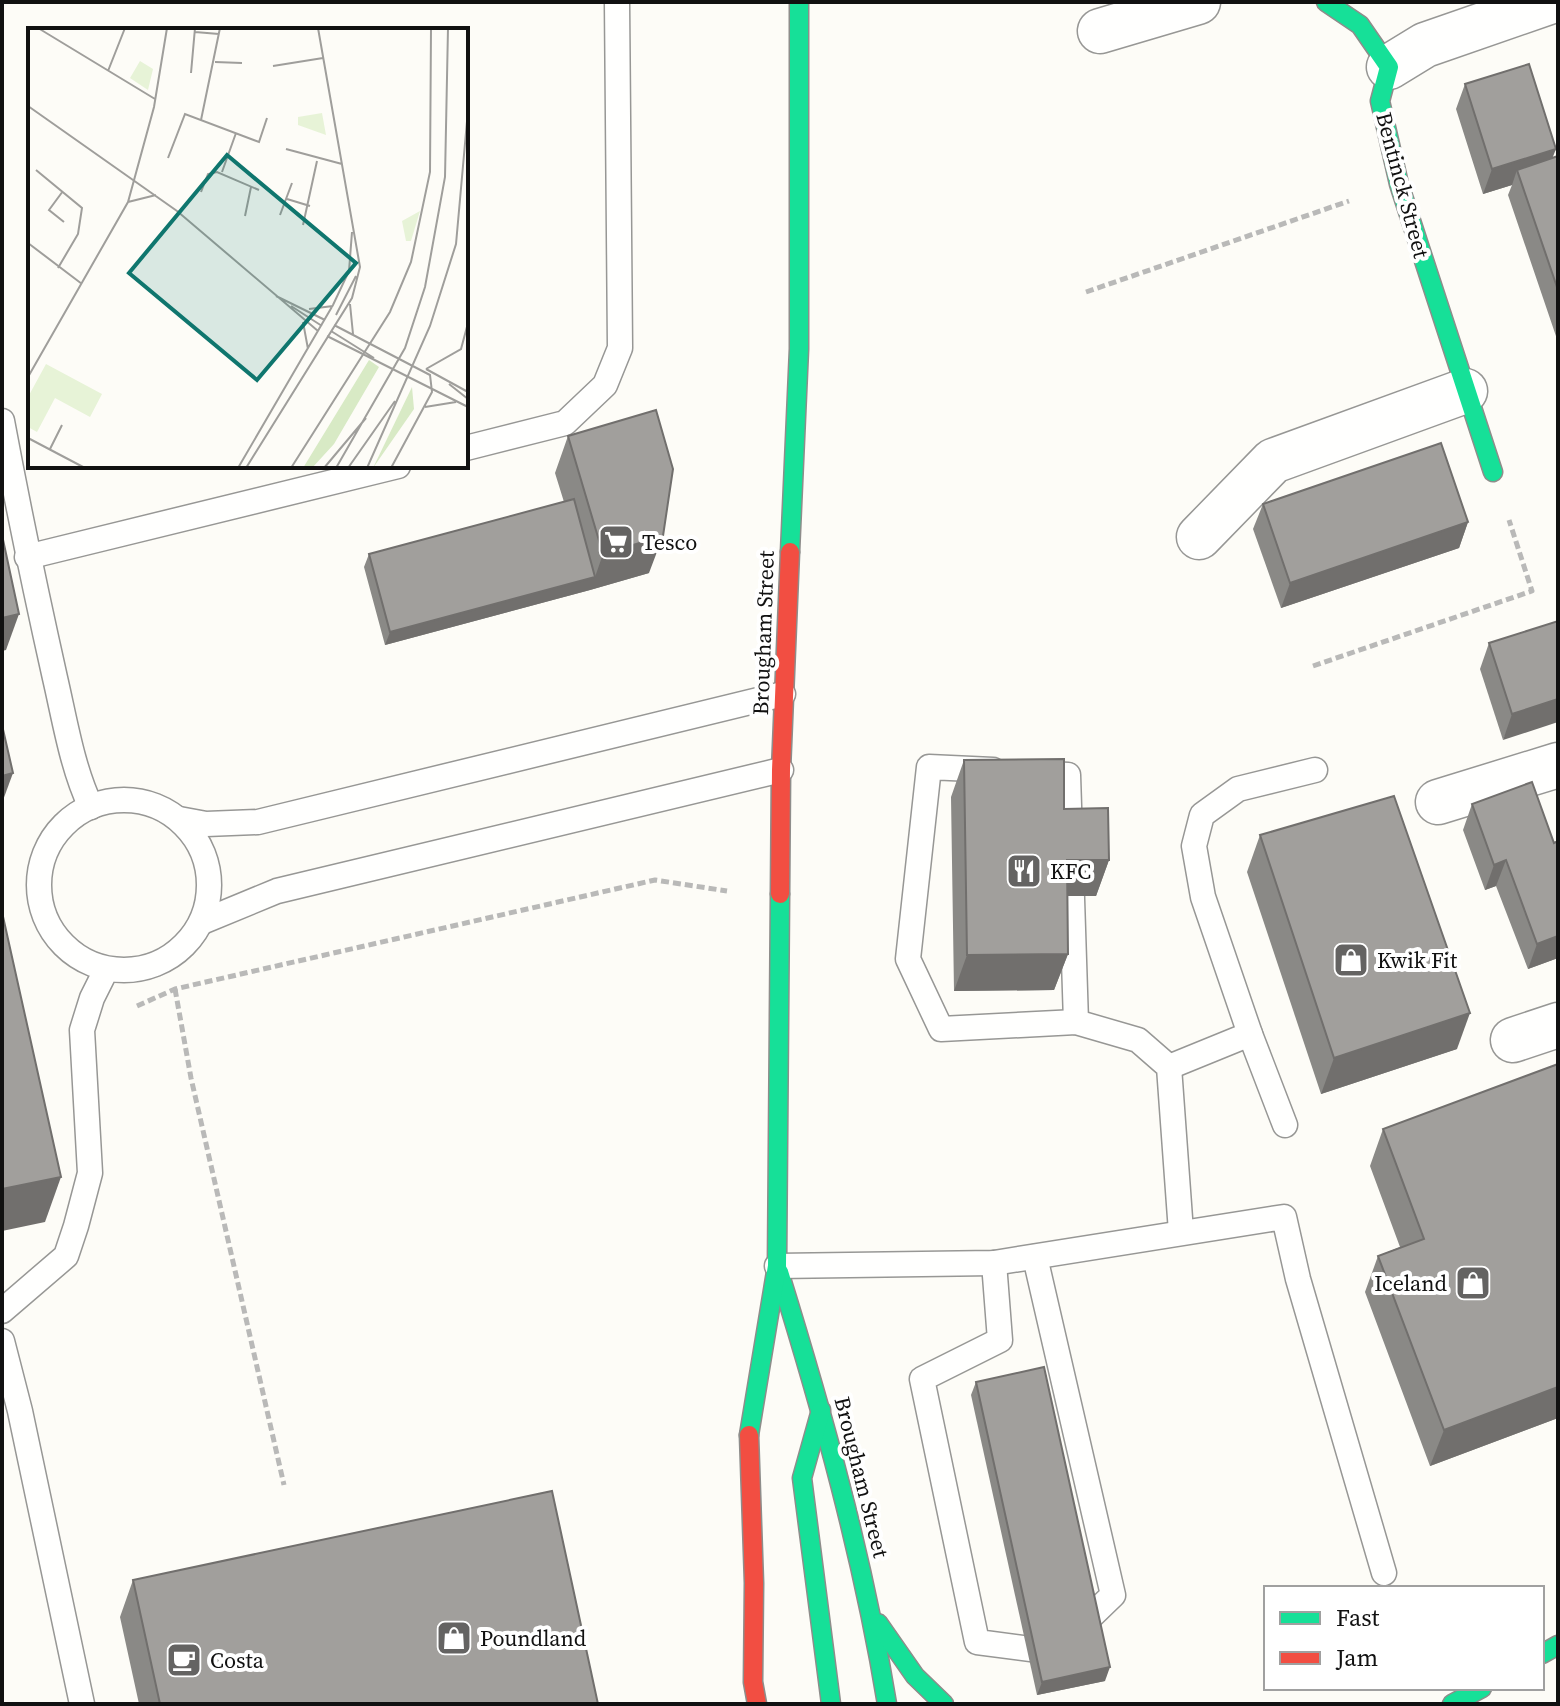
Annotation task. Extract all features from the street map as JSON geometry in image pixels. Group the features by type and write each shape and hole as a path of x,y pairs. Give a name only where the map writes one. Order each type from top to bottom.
{"street":[{"name":"Brougham Street","path":"757,1704 753,1682 754,1583 749,1425 777,1266 781,770 799,349 799,2"},
{"path":"1100,31 1198,2"},
{"path":"1326,2 1360,25 1389,67 1425,45 1549,2"},
{"name":"Bentinck Street","path":"1389,67 1380,101 1399,184 1493,472"},
{"path":"1199,537 1273,461 1465,391"},
{"path":"1438,802 1558,765"},
{"path":"1513,1040 1558,1025"},
{"name":"Brougham Street","path":"777,1266 822,1408 870,1611 887,1704"},
{"path":"822,1408 802,1478 831,1704"},
{"path":"870,1611 915,1676 944,1704"},
{"path":"742,1704 753,1682"},
{"path":"1452,1704 1478,1690"}],"lane":[{"path":"468,447 565,423 605,385 620,348 617,2"},
{"path":"2,421 27,557 77,771 91,807"},
{"path":"27,557 390,468"},
{"path":"179,819 206,824 258,822 783,694"},
{"path":"1076,1022 1068,775 929,767 908,959 941,1029 1076,1022 1138,1040 1169,1067 1181,1232"},
{"path":"202,922 277,891 781,770"},
{"path":"1285,1125 1203,897 1194,846 1202,815 1238,789 1315,770"},
{"path":"127,800 155,805 179,819 197,840 208,866 209,895 202,922 186,946 162,963 135,971 106,970 79,959 58,941 43,916 38,888 42,860 54,835 74,815 91,807 127,800"},
{"path":"2,1311 66,1256 76,1226 90,1173 82,1030 92,998 106,970"},
{"path":"1169,1067 1250,1034"},
{"path":"777,1266 994,1263 1284,1217 1298,1279 1384,1573"},
{"path":"994,1263 1000,1340 922,1379 977,1642 1054,1652 1113,1595 1035,1257"},
{"path":"2,1341 20,1411 82,1704"}],"path":[{"path":"1086,292 1399,184"},
{"path":"1313,666 1532,591 1493,472"},
{"path":"82,1030 175,989 655,880 779,898"},
{"path":"175,989 191,1078 284,1485"}],"building":[{"path":"1529,64 1556,149 1492,169 1465,84"},
{"path":"1558,156 1558,290 1517,170"},
{"path":"656,410 673,469 663,536 603,554 568,436"},
{"path":"1441,443 1468,522 1290,583 1263,504"},
{"name":"Tesco","path":"574,499 595,577 390,632 369,554"},
{"path":"2,535 19,614 2,618"},
{"path":"1558,621 1558,699 1512,714 1489,643"},
{"path":"2,725 13,773 2,776"},
{"name":"KFC","path":"1064,759 1064,809 1108,808 1109,860 1067,860 1068,954 967,955 964,760"},
{"path":"1532,782 1554,843 1558,841 1558,936 1537,944 1506,860 1494,865 1472,804"},
{"name":"Kwik Fit","path":"1394,796 1470,1013 1334,1058 1260,835"},
{"path":"2,912 61,1177 2,1189"},
{"name":"Iceland","path":"1558,1064 1558,1387 1444,1430 1378,1256 1424,1239 1383,1129"},
{"path":"1044,1367 1110,1667 1042,1682 976,1382"},
{"path":"552,1491 598,1704 160,1704 133,1580"}],"traffic: fast":[{"path":"790,552 799,349 799,2"},
{"path":"1326,2 1360,25 1389,67 1380,101 1399,184 1493,472"},
{"path":"749,1435 777,1266 780,894"},
{"path":"779,1272 840,1486 866,1594 887,1704"},
{"path":"821,1410 802,1478 831,1704"},
{"path":"878,1623 915,1676 944,1704"},
{"path":"1544,1653 1558,1645"},
{"path":"1452,1704 1478,1690"}],"traffic: jam":[{"path":"780,894 781,770 790,552"},
{"path":"749,1435 754,1583 753,1682 757,1704"}],"place":[{"name":"Tesco","path":"616,542"},
{"name":"KFC","path":"1024,871"},
{"name":"Kwik Fit","path":"1351,960"},
{"name":"Iceland","path":"1473,1283"},
{"name":"Poundland","path":"454,1638"},
{"name":"Costa","path":"184,1660"}]}
